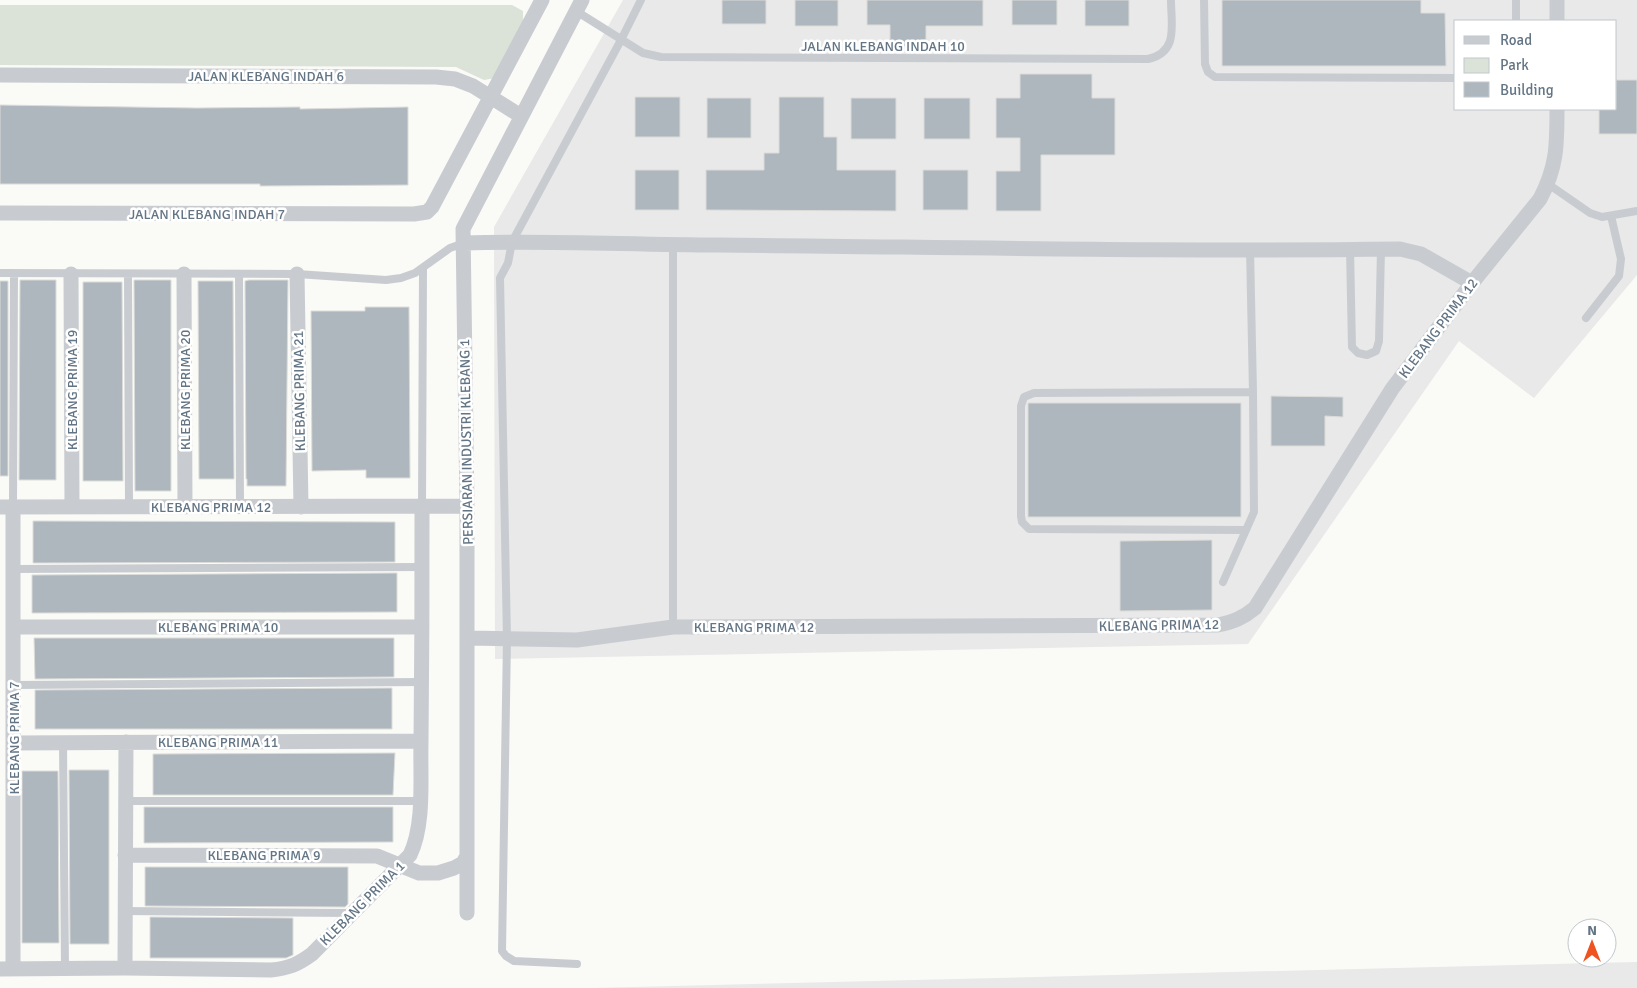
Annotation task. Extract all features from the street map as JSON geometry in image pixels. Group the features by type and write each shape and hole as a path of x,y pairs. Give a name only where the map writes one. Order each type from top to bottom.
{"street":[{"path":"492,97 542,0"},
{"path":"1558,0 1558,20"},
{"name":"PERSIARAN INDUSTRI KLEBANG 1","path":"467,913 464,226 579,6"},
{"name":"JALAN KLEBANG INDAH 6","path":"0,75 436,77 455,79 473,86 521,116"},
{"name":"JALAN KLEBANG INDAH 7","path":"0,213 424,214 430,210 492,97"},
{"name":"KLEBANG PRIMA 12","path":"467,638 577,640 673,627 1218,625 1233,622 1255,608 1392,389 1472,283 1540,200 1555,165 1557,110"},
{"path":"464,243 1400,249 1421,254 1472,283"},
{"name":"KLEBANG PRIMA 19","path":"71,274 72,507"},
{"name":"KLEBANG PRIMA 20","path":"184,274 185,507"},
{"name":"KLEBANG PRIMA 21","path":"297,274 301,507"},
{"name":"KLEBANG PRIMA 12","path":"7,507 466,506"},
{"name":"KLEBANG PRIMA 7","path":"7,507 14,569 14,743 7,786 7,969"},
{"name":"KLEBANG PRIMA 1","path":"7,969 270,970 286,968 299,964 312,954 410,855 414,846 420,801 422,507"},
{"name":"KLEBANG PRIMA 10","path":"13,627 422,628"},
{"name":"KLEBANG PRIMA 11","path":"14,743 421,741"},
{"path":"125,968 126,742"},
{"name":"KLEBANG PRIMA 9","path":"125,855 377,856 419,872 438,873 463,863 467,856"}],"lane":[{"path":"577,964 514,961 502,951 507,639 500,278 508,262 512,242 641,0"},
{"name":"JALAN KLEBANG INDAH 10","path":"579,6 621,40 643,53 661,57 1148,59 1156,57 1167,49 1171,37 1171,0"},
{"path":"1204,0 1205,64 1208,72 1215,77 1454,78"},
{"path":"1516,0 1516,20"},
{"path":"1548,184 1590,213 1602,217 1637,211"},
{"path":"1586,318 1619,276 1621,260 1611,216"},
{"path":"0,274 297,274 386,280 401,278 415,273 450,248 464,243"},
{"path":"673,245 673,627"},
{"path":"1223,582 1254,512 1250,249"},
{"path":"1350,249 1352,347 1358,353 1367,356 1376,351 1379,341 1381,249"},
{"path":"422,507 423,268"},
{"path":"7,507 14,274"},
{"path":"128,274 129,507"},
{"path":"239,274 240,507"},
{"path":"1245,530 1029,529 1022,522 1021,516 1021,406 1024,397 1034,393 1253,392"},
{"path":"14,569 422,567"},
{"path":"14,685 422,682"},
{"path":"63,743 65,968"},
{"path":"125,801 420,801"},
{"path":"125,912 353,913"}],"shaded area":[{"path":"623,0 1637,0 1637,275 1534,398 1459,341 1248,644 495,659 494,227"},
{"path":"1617,962 1637,962 1637,988 593,988 1567,964 1567,968 1617,968"}],"green space":[{"path":"0,5 512,5 523,11 523,21 495,78 484,80 456,67 0,65"}],"building":[{"path":"722,0 766,0 766,24 722,24"},
{"path":"795,0 838,0 838,26 795,26"},
{"path":"867,0 983,0 983,26 926,26 926,47 890,47 890,25 867,25"},
{"path":"1012,0 1057,0 1057,25 1012,25"},
{"path":"1085,0 1129,0 1129,26 1085,26"},
{"path":"1222,0 1421,0 1421,13 1445,13 1446,66 1222,66"},
{"path":"1020,74 1092,74 1092,98 1115,98 1115,155 1041,155 1041,211 996,211 996,171 1020,171 1020,138 996,138 996,98 1020,98"},
{"path":"1617,80 1637,80 1637,134 1599,134 1599,110 1617,110"},
{"path":"635,97 680,97 680,137 635,137"},
{"path":"779,97 824,97 824,137 837,137 837,170 896,170 896,211 706,210 706,170 764,170 764,153 779,153"},
{"path":"707,98 751,98 751,138 707,138"},
{"path":"851,98 896,98 896,139 851,139"},
{"path":"924,98 970,98 970,139 924,139"},
{"path":"0,105 197,108 300,107 300,109 408,107 408,185 0,184"},
{"path":"635,170 679,170 679,210 635,210"},
{"path":"923,170 968,170 968,210 923,210"},
{"path":"20,280 56,280 56,480 19,480"},
{"path":"134,280 171,280 171,491 135,491"},
{"path":"288,280 286,486 247,486 245,281"},
{"path":"0,281 8,281 8,476 0,476"},
{"path":"198,281 233,281 234,479 199,479"},
{"path":"83,282 122,282 123,481 83,481"},
{"path":"365,307 409,307 410,478 366,478 366,470 312,471 311,311 365,311"},
{"path":"1271,396 1343,397 1343,417 1325,416 1325,446 1271,446"},
{"path":"1028,403 1241,403 1241,517 1028,517"},
{"path":"33,521 395,522 395,562 33,563"},
{"path":"1212,540 1212,610 1120,611 1120,541"},
{"path":"397,573 397,612 32,613 32,575"},
{"path":"34,638 394,638 394,677 35,679"},
{"path":"392,688 392,729 35,729 35,690"},
{"path":"395,753 393,795 153,795 153,754"},
{"path":"69,770 109,770 109,944 70,944"},
{"path":"22,771 58,771 59,943 22,943"},
{"path":"144,807 393,807 393,842 144,843"},
{"path":"145,867 348,867 348,904 345,907 145,906"},
{"path":"150,917 293,918 293,955 286,958 150,958"}]}
